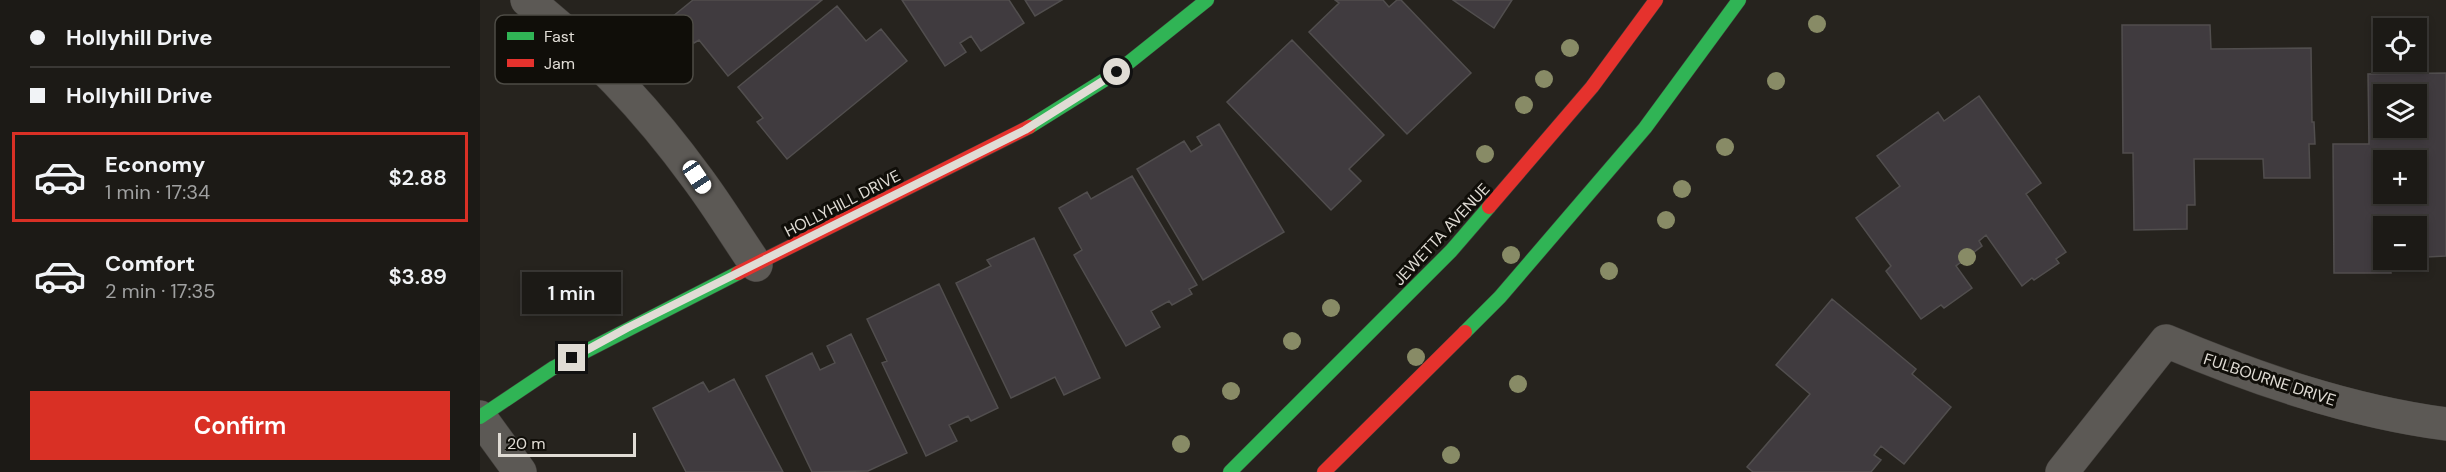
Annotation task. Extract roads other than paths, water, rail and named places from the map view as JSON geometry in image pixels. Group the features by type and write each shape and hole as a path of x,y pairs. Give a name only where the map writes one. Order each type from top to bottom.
{"street":[{"path":"527,0 546,15"},
{"name":"HOLLYHILL DRIVE","path":"480,417 553,368 627,328 1025,130 1117,72 1207,0"},
{"name":"JEWETTA AVENUE","path":"1230,472 1450,251 1592,87 1656,0"},
{"path":"1706,45 1721,0"},
{"path":"1324,472 1500,297 1645,128 1738,0"},
{"path":"617,84 634,101 697,177 756,265"},
{"name":"FULBOURNE DRIVE","path":"2062,472 2166,341 2309,395 2411,419 2446,424"},
{"path":"480,417 520,472"}]}
